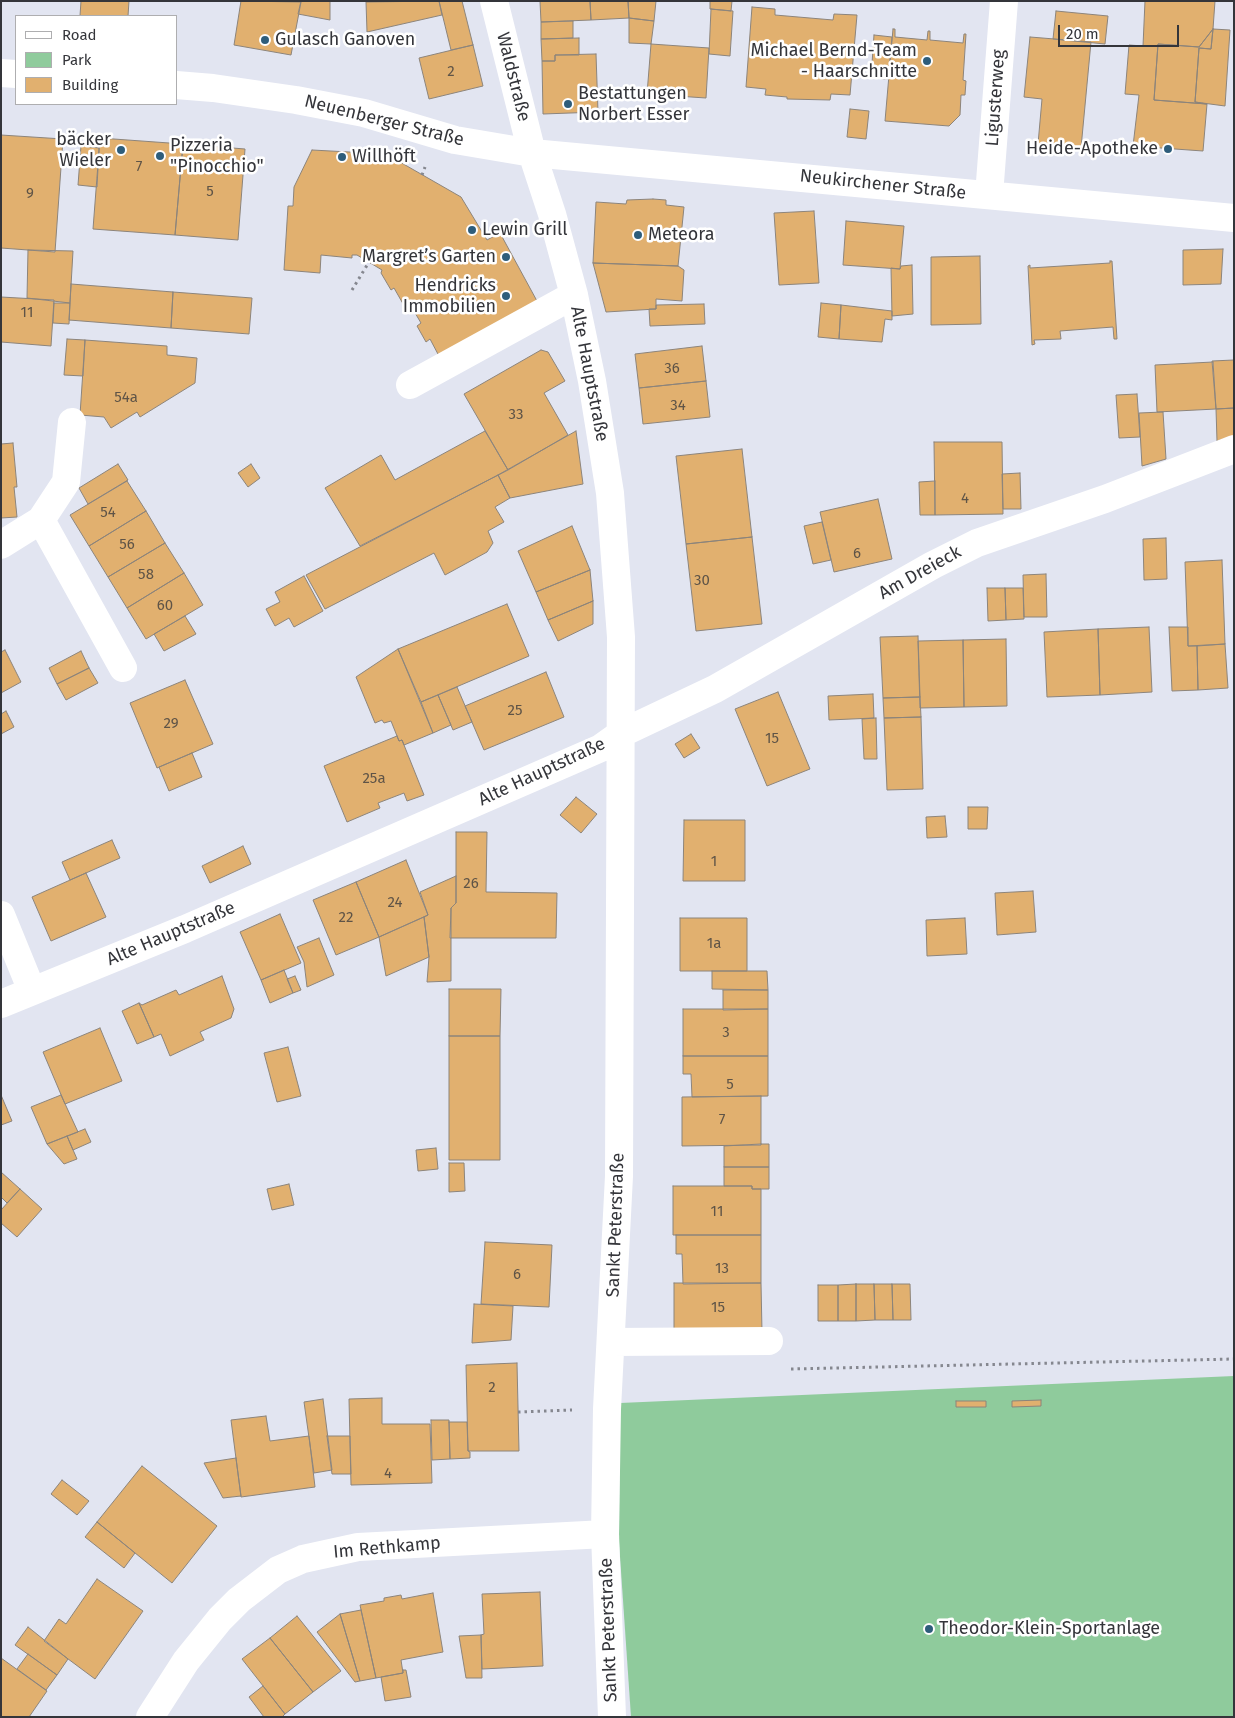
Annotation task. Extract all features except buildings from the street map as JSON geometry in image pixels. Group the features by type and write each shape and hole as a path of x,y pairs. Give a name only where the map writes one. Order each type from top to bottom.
{"street":[{"name":"Waldstraße","path":"494,1 532,153"},
{"name":"Ligusterweg","path":"989,196 1004,1"},
{"path":"1,73 15,74"},
{"name":"Neuenberger Straße","path":"178,85 213,88 296,100 364,113 455,140 532,153"},
{"name":"Neukirchener Straße","path":"532,153 1234,218"},
{"name":"Alte Hauptstraße","path":"1,1004 213,917 556,768 601,748 622,733 622,637 610,493 592,381 574,295 552,214 532,153"},
{"path":"410,385 574,295"},
{"path":"1,545 41,520 66,482 72,422"},
{"name":"Am Dreieck","path":"622,733 714,688 933,564 977,543 1105,499 1234,449"},
{"path":"41,520 123,668"},
{"name":"Sankt Peterstraße","path":"612,1717 605,1534 607,1409 619,1176 622,733"},
{"path":"1,915 32,991"},
{"path":"611,1342 769,1341"},
{"name":"Im Rethkamp","path":"150,1717 192,1653 238,1600 278,1570 303,1559 358,1547 605,1534"}],"path":[{"path":"352,290 369,262"},
{"path":"788,1370 1234,1359"},
{"path":"518,1412 607,1409"}],"green space":[{"name":"Theodor-Klein-Sportanlage","path":"1234,1376 1234,1717 631,1717 619,1542 620,1403"}],"place":[{"name":"Gulasch Ganoven","path":"265,40"},
{"name":"Michael Bernd-Team - Haarschnitte","path":"927,61"},
{"name":"Bestattungen Norbert Esser","path":"568,104"},
{"name":"Heide-Apotheke","path":"1168,149"},
{"name":"bäcker Wieler","path":"121,150"},
{"name":"Pizzeria \"Pinocchio\"","path":"160,156"},
{"name":"Willhöft","path":"342,157"},
{"name":"Lewin Grill","path":"472,230"},
{"name":"Meteora","path":"638,235"},
{"name":"Margret’s Garten","path":"506,257"},
{"name":"Hendricks Immobilien","path":"506,296"},
{"name":"Theodor-Klein-Sportanlage","path":"929,1629"}]}
